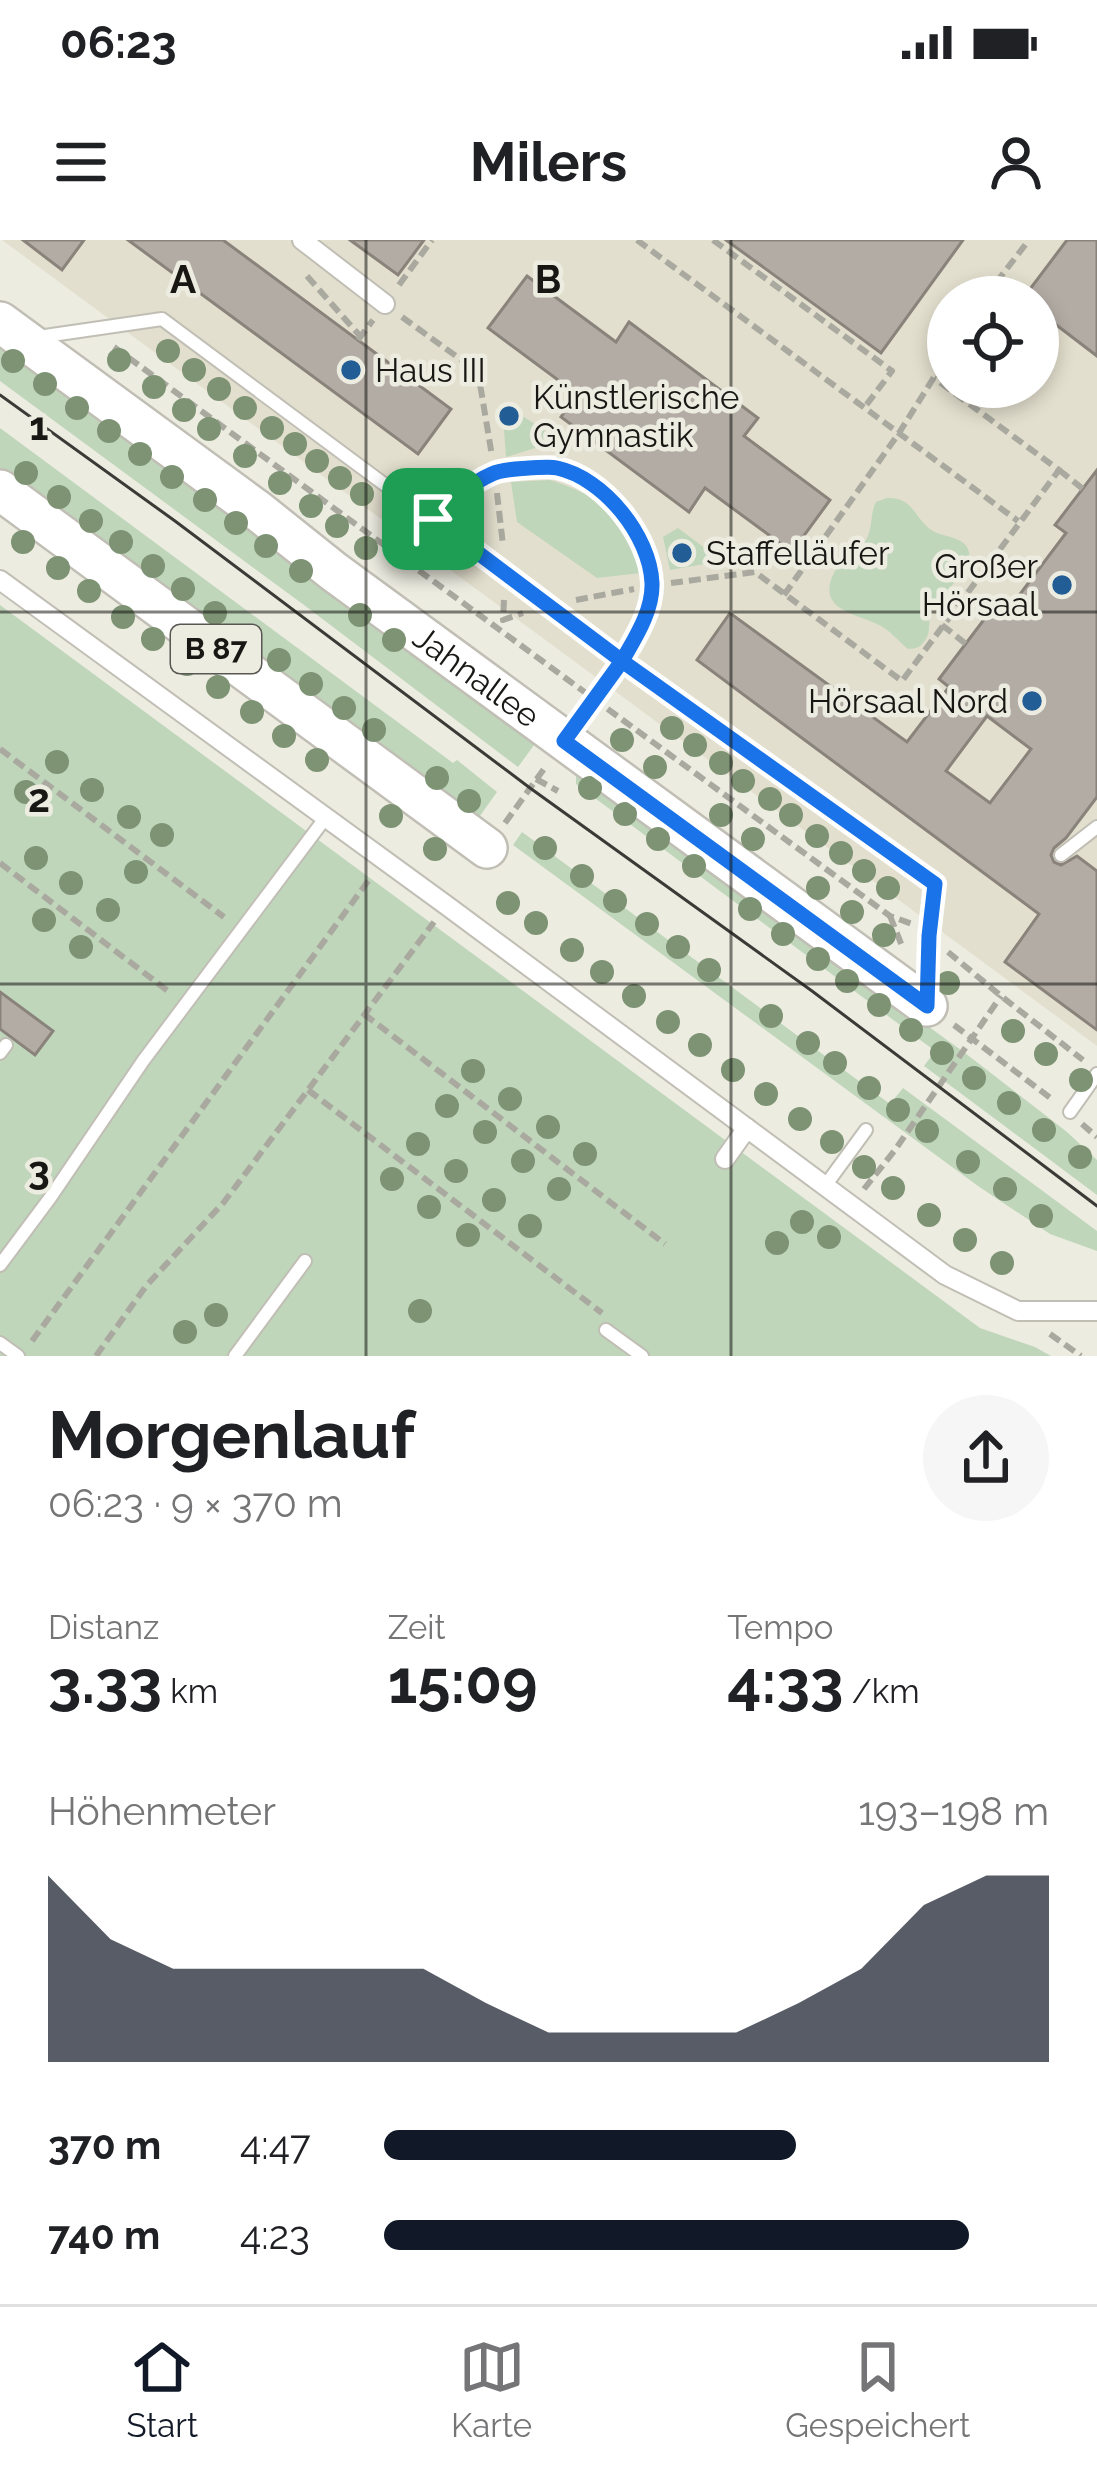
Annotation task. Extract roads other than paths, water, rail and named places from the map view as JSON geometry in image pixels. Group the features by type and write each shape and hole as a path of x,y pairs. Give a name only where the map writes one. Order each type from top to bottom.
{"main road":[{"name":"Jahnallee","path":"11,330 927,1006"},
{"name":"B 87","path":"0,490 487,848"}],"street":[{"path":"302,240 385,304"},
{"path":"0,580 945,1275 1018,1311 1097,1311"},
{"path":"725,1159 747,1128"}],"lane":[{"path":"11,330 90,329 162,319 622,661 935,884 927,1006"},
{"path":"433,519 458,495 495,472 557,468 594,484 616,504 649,560 650,605 622,661"},
{"path":"0,1265 143,1061 326,817"},
{"path":"1061,855 1097,827"},
{"path":"1070,1112 1097,1072"},
{"path":"825,1186 866,1130"},
{"path":"235,1356 304,1261"},
{"path":"609,1325 642,1356"},
{"path":"0,1342 20,1356"}],"tram line":[{"path":"0,395 1097,1206"}],"place":[{"name":"Haus III","path":"351,370"},
{"name":"Künstlerische Gymnastik","path":"509,416"},
{"name":"Staffelläufer","path":"682,553"},
{"name":"Großer Hörsaal","path":"1062,585"},
{"name":"Hörsaal Nord","path":"1032,701"}]}
